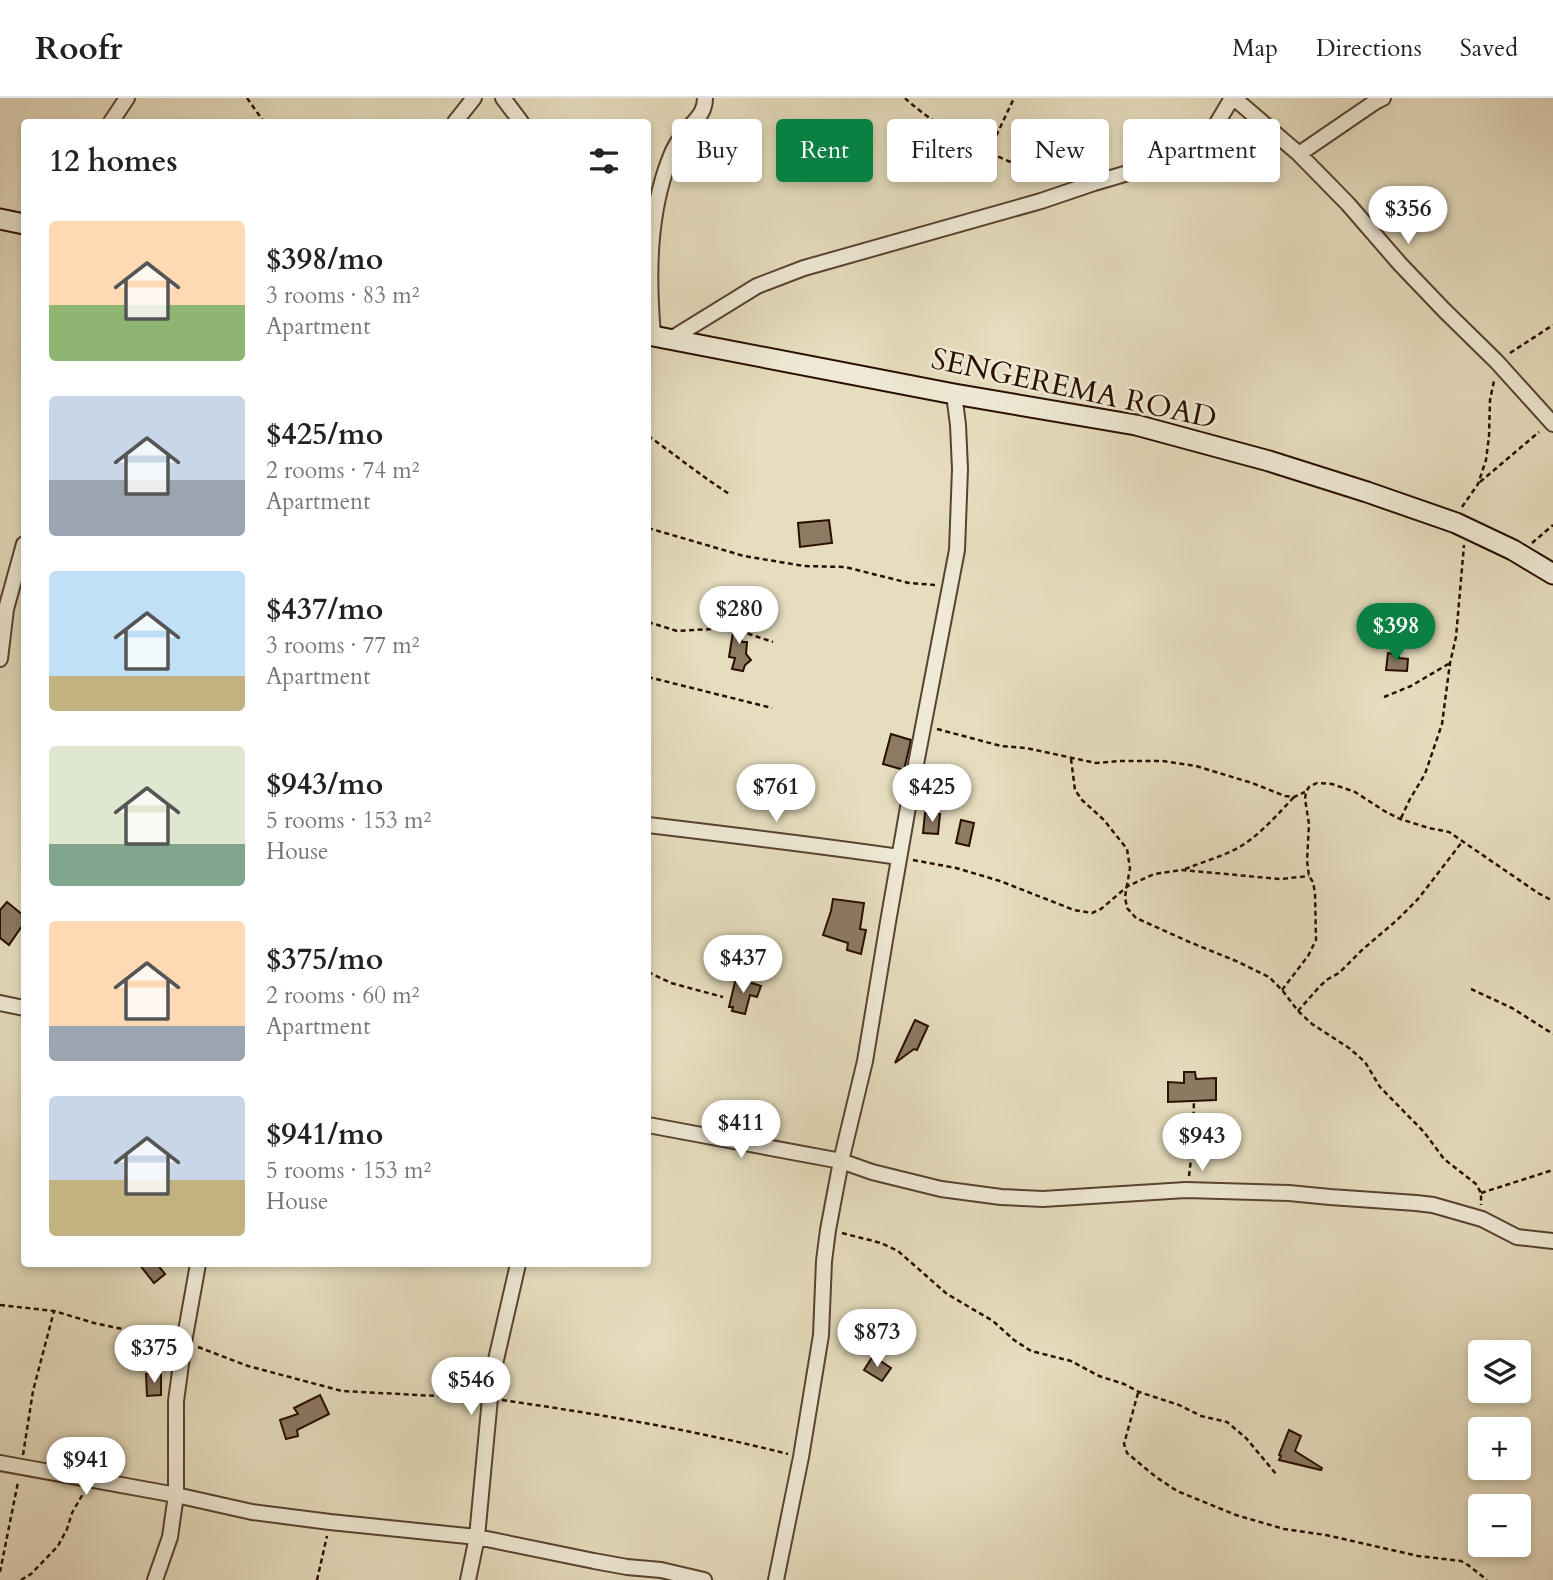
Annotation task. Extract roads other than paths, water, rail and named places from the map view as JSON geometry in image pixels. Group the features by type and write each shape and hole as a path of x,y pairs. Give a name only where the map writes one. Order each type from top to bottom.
{"main road":[{"path":"0,219 21,223"},
{"name":"SENGEREMA ROAD","path":"654,337 954,394 1136,425 1269,461 1367,492 1460,526 1513,550 1553,574"}],"street":[{"path":"113,119 127,98"},
{"path":"457,119 474,98"},
{"path":"503,98 519,119"},
{"path":"651,247 655,216 670,157 677,143 703,113 705,98"},
{"path":"651,306 654,337 757,286 804,268 1041,201 1155,165 1186,152 1202,141 1213,130 1233,98 1299,154 1552,423"},
{"path":"1299,154 1383,98"},
{"path":"776,1580 801,1457 821,1335 828,1230 865,1061 957,550 960,469 954,394"},
{"path":"0,659 6,609 19,576"},
{"path":"651,825 817,845 900,858"},
{"path":"0,1003 21,1007"},
{"path":"651,1126 841,1161 872,1172 941,1189 1001,1197 1042,1199 1186,1190 1289,1192 1416,1203 1482,1219 1517,1237 1553,1241"},
{"path":"155,1580 170,1537 176,1495 176,1401 197,1267"},
{"path":"468,1580 477,1537 490,1398 502,1328 517,1267"},
{"path":"0,1464 176,1495 252,1512 477,1537 594,1562 662,1570 704,1580"}]}
